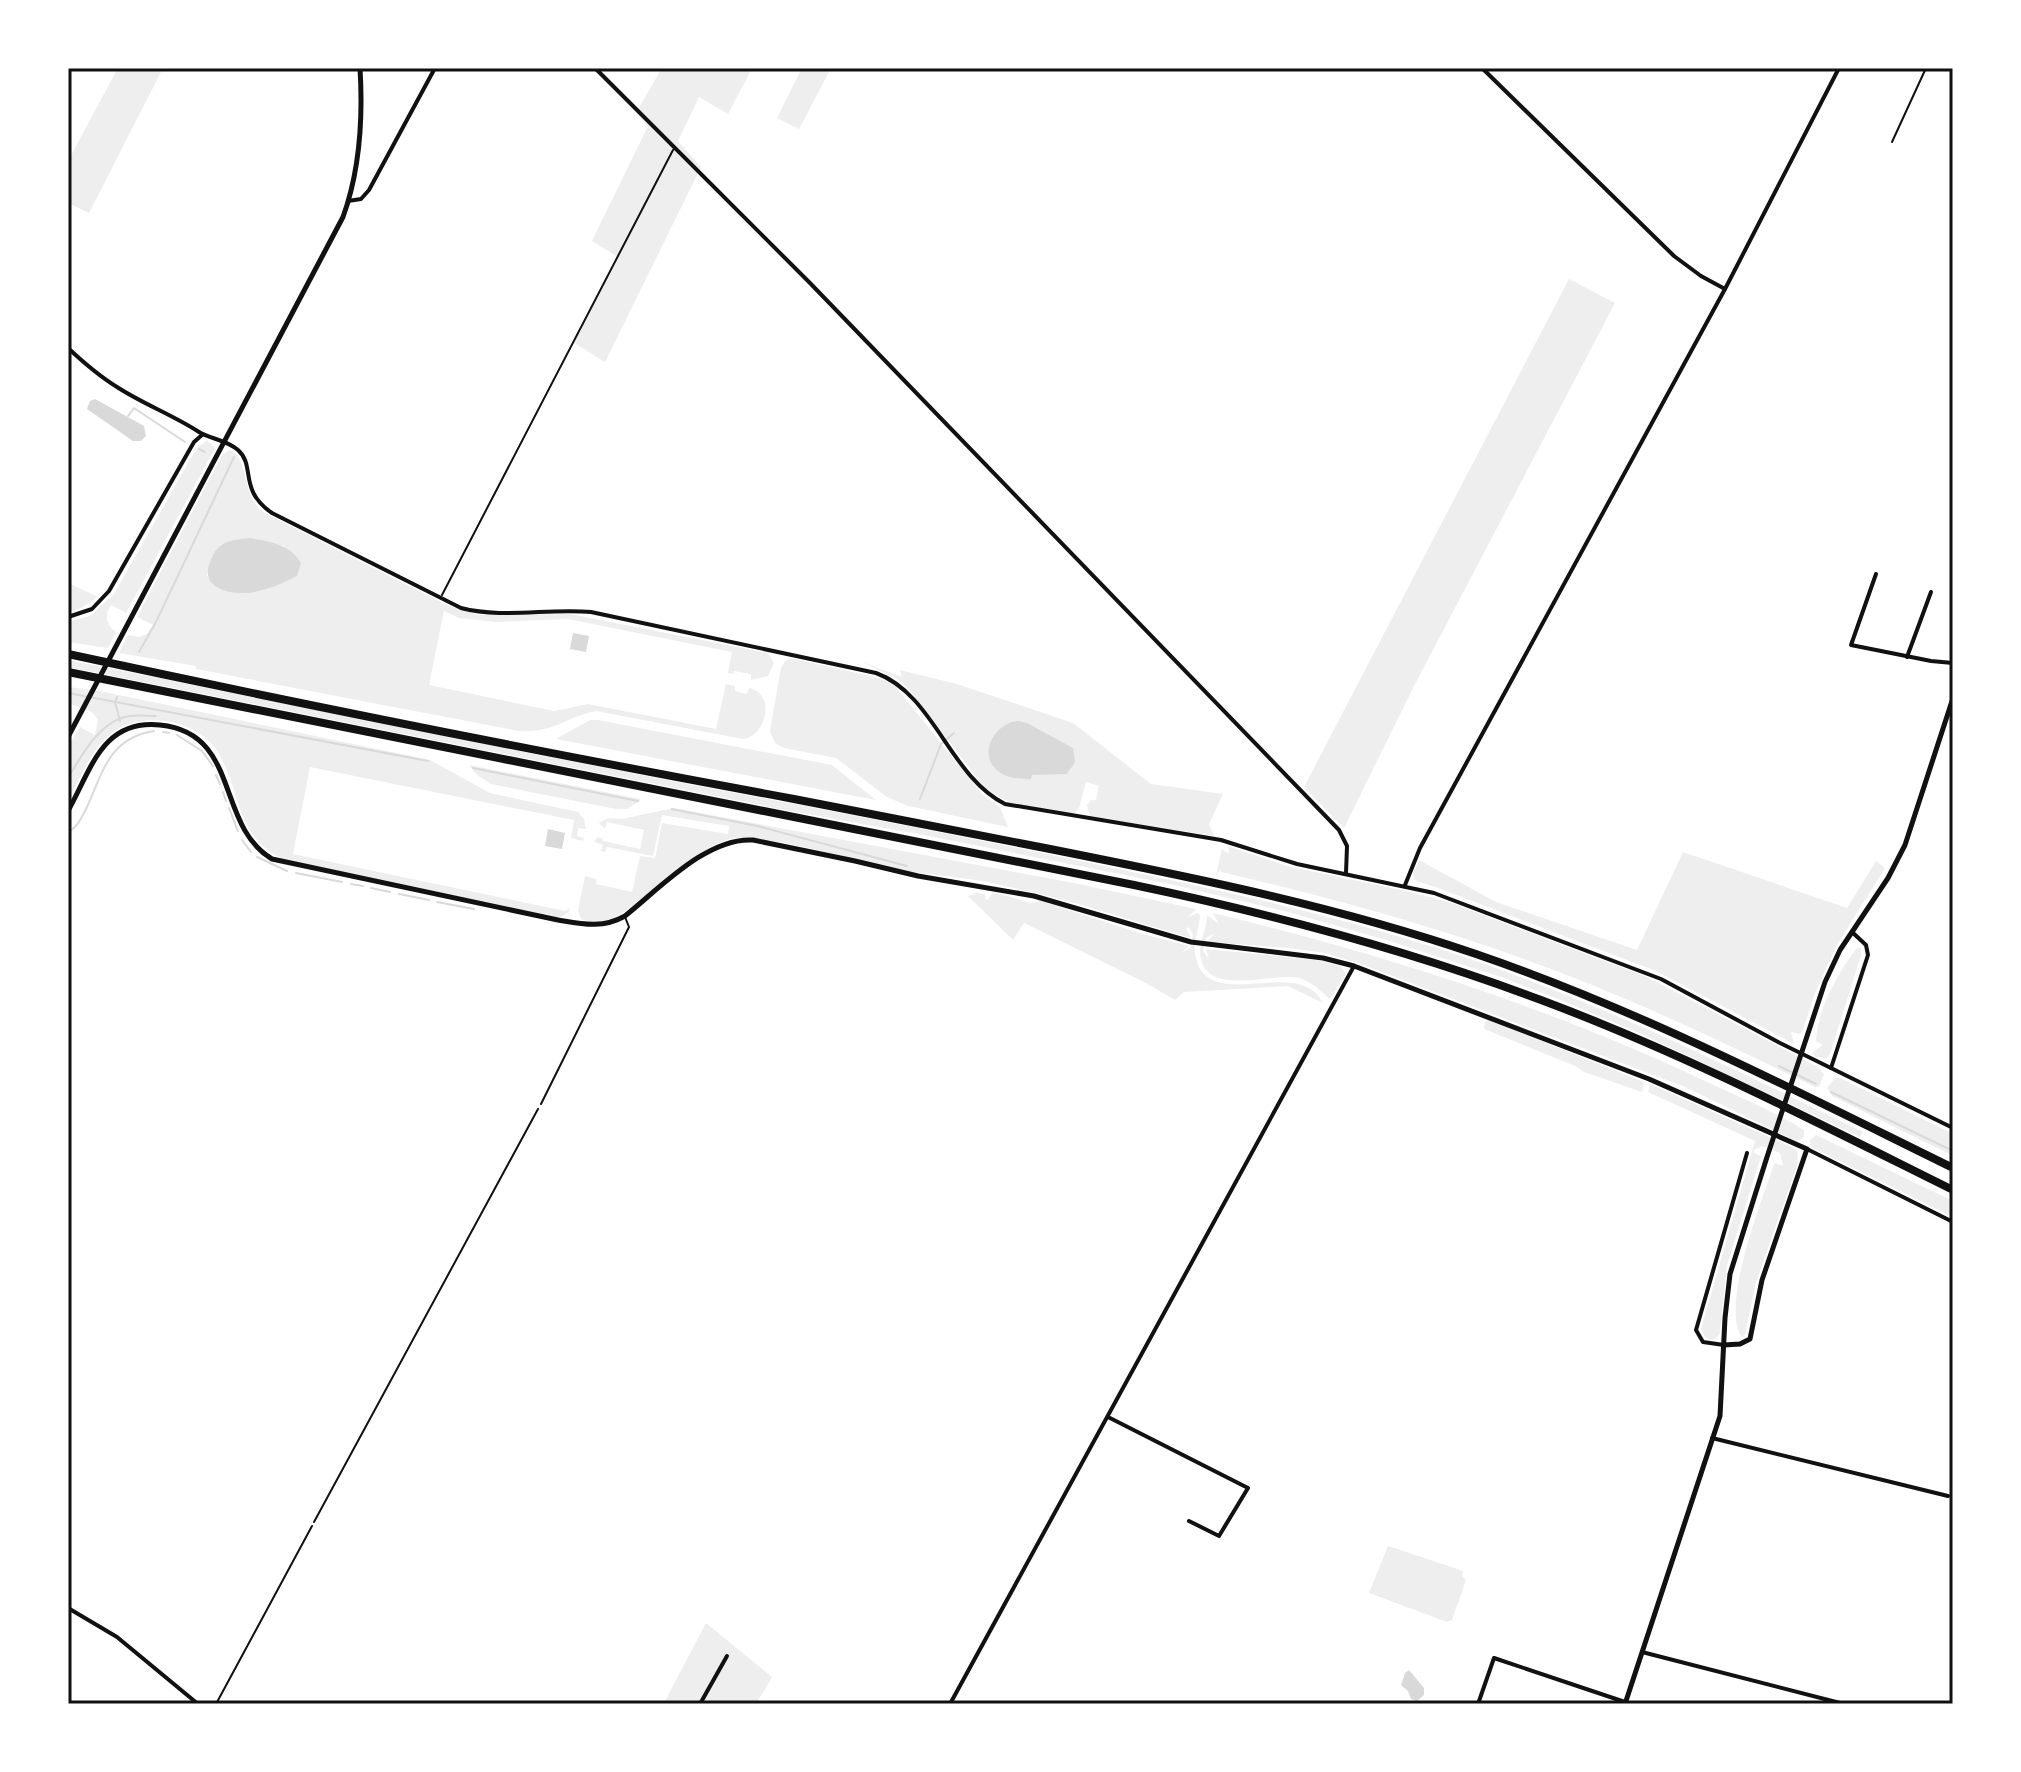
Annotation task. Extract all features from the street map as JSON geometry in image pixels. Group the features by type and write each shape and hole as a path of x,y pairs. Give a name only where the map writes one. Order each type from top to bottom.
{"highway":[{"path":"68,654 1194,877 1320,908 1449,946 1589,997 1689,1039 1953,1168"},
{"path":"68,672 1187,896 1361,940 1544,1001 1697,1066 1953,1190"}],"street":[{"path":"68,737 319,266 348,201 359,141 360,68"},
{"path":"348,201 361,199 369,190 435,68"},
{"path":"595,68 675,145 1339,830 1347,846 1346,873"},
{"path":"1482,68 1674,256 1725,289"},
{"path":"1405,885 1420,848 1725,289 1839,68"},
{"path":"68,348 116,387 183,421 202,435"},
{"path":"68,617 92,609 109,591 194,442 208,434 242,455 252,493 266,509 440,599 477,612 562,609 591,612 876,673 906,691 969,774 994,799 1005,804 1231,843 1297,864 1405,885 1455,900 1636,968 1953,1128"},
{"path":"1876,574 1851,645 1953,663"},
{"path":"1907,657 1931,592"},
{"path":"1478,1704 1494,1658 1625,1703 1722,1401 1730,1274 1767,1157 1831,969 1905,845 1953,698"},
{"path":"68,811 97,755 110,739 136,726 168,726 189,733 208,748 247,835 259,850 277,861 588,925 606,924 625,916 708,851 726,843 745,840 1042,898 1191,942 1313,956 1354,966 1649,1079 1807,1149 1953,1222"},
{"path":"1831,1068 1868,955 1866,945 1852,932"},
{"path":"950,1704 1354,966"},
{"path":"1747,1153 1696,1330 1703,1342 1724,1345 1745,1343 1750,1339 1762,1280 1807,1149"},
{"path":"1108,1417 1248,1488 1219,1536 1189,1521"},
{"path":"1712,1438 1948,1496"},
{"path":"68,1608 117,1637 198,1704"},
{"path":"1642,1652 1844,1704"},
{"path":"700,1704 727,1656"}],"lane":[{"path":"1892,142 1926,68"},
{"path":"440,599 675,145"},
{"path":"541,1104 629,927 625,916"},
{"path":"216,1704 312,1526"}],"path":[{"path":"312,1526 541,1104"}],"shaded area":[{"path":"118,68 163,68 89,213 68,203 68,161"},
{"path":"662,68 752,68 728,114 699,97 678,141 701,167 605,362 574,343 618,257 592,241 648,126 636,113"},
{"path":"802,68 831,68 799,129 777,118"},
{"path":"1569,279 1615,303 1413,688 1344,828 1304,787"},
{"path":"95,399 144,426 146,436 141,441 133,441 87,409 90,401"},
{"path":"207,440 215,448 126,613 111,605 107,612 107,620 116,632 108,648 68,642 68,622 90,616 114,594 196,449"},
{"path":"230,450 236,454 251,496 263,512 447,605 479,615 570,614 768,653 774,663 768,676 751,680 751,674 728,673 732,652 568,619 496,622 459,618 444,611 429,685 554,711 588,704 716,729 726,684 735,686 735,691 747,694 749,688 763,698 763,723 751,736 743,739 596,711 542,730 519,731 119,653 128,635 139,637 147,634 153,625 137,617 222,455","holes":["250,538 284,546 297,576 278,584 249,592 229,591 219,589 207,576 215,553 226,544"]},
{"path":"250,538 279,545 291,552 301,563 297,576 271,588 250,593 228,592 211,582 208,577 210,562 220,546"},
{"path":"68,583 98,597 68,612"},
{"path":"573,633 589,636 586,652 570,649"},
{"path":"791,658 883,679 895,686 982,794 1000,807 1008,827 908,806 887,797 836,758 784,748 775,743 770,731 781,668"},
{"path":"68,660 1042,853 1333,918 1447,951 1550,988 1685,1047 1863,1132 1860,1137 1644,1035 1501,977 1288,912 1170,884 68,667"},
{"path":"862,662 902,677 900,670 957,684 1073,723 1151,784 1223,794 1209,824 1214,836 1090,816 1087,805 1091,800 1096,800 1099,786 1086,782 1075,813 1039,810 1004,800 984,787 899,680"},
{"path":"68,687 100,691 430,760 490,793 578,812 584,819 586,829 578,828 577,836 584,838 583,841 571,838 574,820 310,767 293,854 565,911 570,908 569,912 559,918 281,858 263,846 249,829 225,765 215,748 205,737 177,723 146,721 117,730 94,753 68,802 68,747 80,727 95,735 98,720 92,712 68,703"},
{"path":"590,720 832,765 876,800 556,739"},
{"path":"1019,721 1073,748 1075,762 1067,774 1032,775 1031,779 1019,779 999,772 992,765 989,757 991,740 1003,727"},
{"path":"469,765 640,801 627,809 616,809 491,784"},
{"path":"673,808 1196,909 1188,917 1197,913 1200,915 1195,953 1202,972 1215,981 1233,984 1294,983 1311,989 1323,1003 1288,986 1184,992 1175,1000 1024,923 1013,940 968,896 985,894 988,900 993,892 1031,903 1041,901 1189,946 1181,953 1190,948 1193,935 1189,927 1186,929 1191,938 1064,900 995,884 900,870 755,838 736,838 717,843 617,916 599,922 581,919 578,910 585,876 597,879 596,884 632,892 640,856 655,858 662,823 728,834 729,826 662,815 653,856 607,847 605,852 601,851 603,845 594,842 598,837 603,841 640,849 644,830 607,822 605,829 599,823 609,818 622,819"},
{"path":"548,829 565,833 562,849 545,846"},
{"path":"1228,846 1287,866 1449,902 1647,977 1818,1067 1824,1074 1819,1087 1637,1004 1489,947 1356,906 1221,872 1221,869 1216,876 1222,849 1229,854"},
{"path":"1683,852 1847,908 1876,861 1885,868 1837,945 1815,993 1803,1030 1800,1034 1791,1032 1794,1044 1656,971 1414,880 1413,873 1419,860 1496,902 1637,950"},
{"path":"1213,913 1335,945 1515,1002 1632,1048 1762,1107 1804,1130 1804,1136 1794,1140 1685,1087 1325,953 1207,942 1215,933 1206,938 1203,951 1209,959 1206,949 1317,960 1340,966 1346,974 1330,999 1299,978 1229,980 1216,977 1206,970 1200,954 1207,915 1219,924"},
{"path":"1857,948 1861,948 1861,955 1830,1054 1827,1058 1816,1057 1812,1053 1823,1045 1816,1041 1820,1017 1836,979"},
{"path":"1488,1020 1644,1082 1642,1092 1584,1072 1484,1029"},
{"path":"1835,1078 1953,1134 1953,1156 1832,1096 1827,1088"},
{"path":"1650,1084 1794,1148 1798,1153 1797,1166 1756,1282 1742,1337 1737,1323 1739,1280 1773,1167 1775,1163 1783,1166 1780,1153 1763,1146 1754,1150 1761,1156 1727,1265 1720,1333 1710,1340 1701,1329 1755,1141 1648,1092"},
{"path":"1816,1135 1953,1201 1953,1217 1811,1147 1810,1140"},
{"path":"1388,1546 1463,1571 1462,1576 1466,1580 1452,1620 1447,1622 1369,1593"},
{"path":"706,1623 772,1677 756,1704 669,1704 665,1701"},
{"path":"1409,1670 1424,1688 1424,1695 1417,1701 1411,1699 1401,1685"}],"waterway":[{"path":"128,416 134,408 185,442"},
{"path":"199,449 205,452"},
{"path":"139,652 234,457"},
{"path":"68,693 428,761"},
{"path":"117,697 115,702 120,721"},
{"path":"68,778 93,740 110,724 130,716 156,716"},
{"path":"68,832 81,818 103,769 117,749 139,735 154,731"},
{"path":"163,732 169,733"},
{"path":"920,799 941,744 954,733"},
{"path":"177,735 202,751 213,766"},
{"path":"473,768 638,801"},
{"path":"216,775 220,784"},
{"path":"223,792 226,801"},
{"path":"229,808 238,831"},
{"path":"672,809 757,826 907,866"},
{"path":"242,840 251,852"},
{"path":"257,857 287,871"},
{"path":"296,873 342,882"},
{"path":"351,884 363,886"},
{"path":"371,888 390,892"},
{"path":"399,894 429,900"},
{"path":"437,902 474,909"},
{"path":"1779,1066 1816,1084"},
{"path":"1831,1092 1953,1151"}]}
